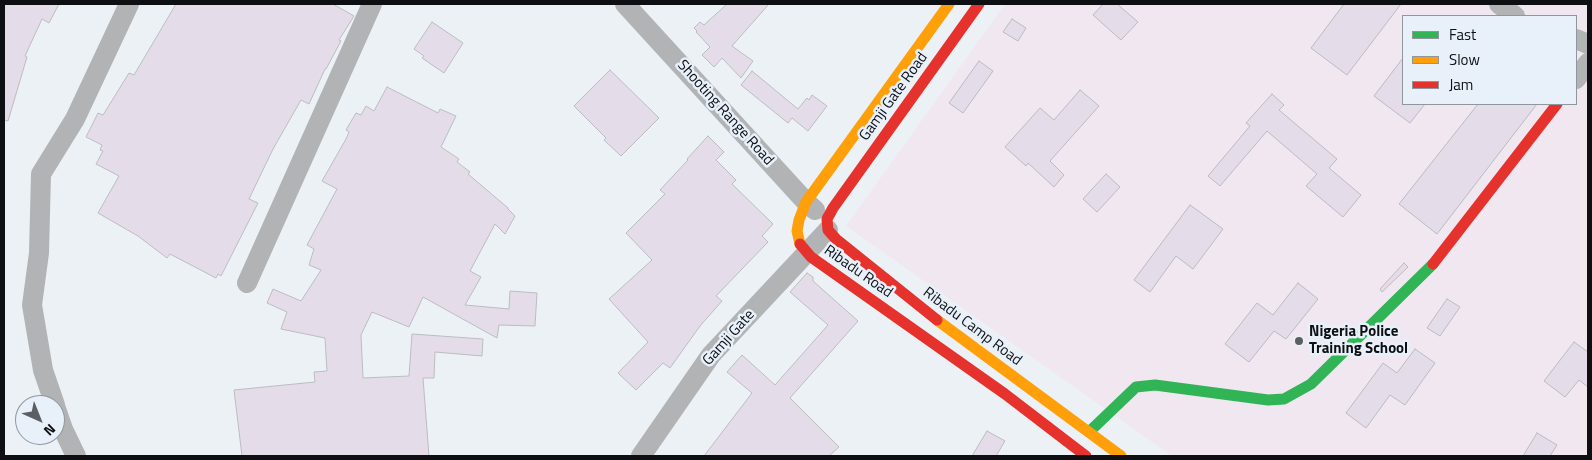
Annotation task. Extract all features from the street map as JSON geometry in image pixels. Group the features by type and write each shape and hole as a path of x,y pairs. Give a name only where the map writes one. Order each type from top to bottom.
{"main road":[{"name":"Ribadu Road","path":"949,4 806,202 799,220 797,232 799,242 807,254 1005,394 1086,456"},
{"name":"Gamji Gate Road","path":"829,219 979,4"},
{"path":"1089,432 1136,387 1155,384 1268,400 1284,399 1311,384 1435,262 1556,105"},
{"name":"Ribadu Camp Road","path":"829,219 836,239 920,307 1121,456"}],"street":[{"path":"51,395 43,370 32,305 39,253 41,174 74,119 129,4"},
{"path":"247,283 372,4"},
{"name":"Shooting Range Road","path":"625,4 806,202 829,219"},
{"path":"1499,4 1514,15"},
{"path":"1577,79 1588,63"},
{"name":"Gamji Gate","path":"641,456 711,355 807,254 829,219"},
{"path":"65,433 76,456"}],"shaded area":[{"name":"Nigeria Police Training School","path":"1005,4 1588,4 1588,456 1172,456 846,226"}],"building":[{"path":"4,4 59,4 49,23 42,19 25,56 27,57 8,121 4,120"},
{"path":"176,4 333,4 354,16 339,40 341,41 325,69 309,104 301,100 273,149 249,199 258,203 221,276 218,274 216,278 170,254 167,258 138,236 98,213 119,176 96,164 103,151 100,150 102,145 86,137 98,113 103,115 129,73 134,75"},
{"path":"727,4 769,4 732,46 753,61 741,78 722,58 714,67 702,55 710,47 694,28 700,22 704,25"},
{"path":"1103,4 1117,4 1138,22 1121,40 1093,15"},
{"path":"1344,4 1401,4 1347,75 1311,48"},
{"path":"1012,19 1026,28 1018,41 1003,32"},
{"path":"432,22 463,43 444,73 422,58 424,56 414,49"},
{"path":"1402,59 1402,105 1424,105 1410,123 1374,96"},
{"path":"979,61 993,71 963,113 949,103"},
{"path":"610,70 659,118 621,156 574,106"},
{"path":"752,71 798,109 812,95 827,106 808,131 792,118 788,123 741,85"},
{"path":"387,87 438,113 440,109 456,116 441,147 459,159 457,162 470,172 468,174 515,216 505,234 495,224 470,271 481,277 465,305 509,309 510,291 537,293 535,326 499,325 497,338 423,297 409,327 372,312 361,335 363,378 409,376 412,334 483,339 482,356 435,352 434,378 423,378 429,456 242,456 234,390 315,382 314,372 327,371 325,338 281,329 287,312 267,303 273,289 301,301 321,270 309,265 314,249 307,245 337,189 322,181 346,139 349,132 346,130 356,113 361,115 366,106 374,111"},
{"path":"1080,90 1099,106 1050,161 1064,175 1054,187 1028,163 1026,166 1005,147 1040,108 1054,120"},
{"path":"1272,94 1284,105 1279,110 1337,159 1329,168 1361,195 1343,217 1306,186 1317,174 1267,131 1220,186 1208,176 1250,126 1246,123"},
{"path":"1477,105 1536,105 1437,234 1399,204"},
{"path":"708,136 724,152 716,160 736,180 732,184 773,224 762,236 768,242 716,296 722,301 700,326 670,368 663,363 636,390 618,373 648,342 609,299 652,260 626,233 665,194 660,190"},
{"path":"1106,174 1120,187 1097,212 1083,199"},
{"path":"1190,205 1223,229 1193,269 1176,256 1150,292 1134,280"},
{"path":"1404,263 1408,267 1382,292 1380,289"},
{"path":"807,273 813,277 813,281 858,321 790,398 839,447 829,456 704,456 752,393 727,372 742,355 775,385 828,325 790,292"},
{"path":"1298,283 1318,299 1286,339 1274,331 1249,362 1225,344 1257,303 1273,315"},
{"path":"1447,299 1460,307 1440,336 1427,328"},
{"path":"1574,342 1588,352 1588,387 1579,380 1565,397 1544,381"},
{"path":"1415,349 1435,363 1405,405 1390,395 1366,428 1346,413 1383,363 1397,373"},
{"path":"987,431 1005,441 996,456 972,456"},
{"path":"1537,433 1557,445 1550,456 1523,456"}],"traffic: fast":[{"path":"1089,432 1136,387 1155,385 1268,400 1284,399 1311,384 1433,264"}],"traffic: slow":[{"path":"800,244 797,231 806,202 949,4"},
{"path":"937,320 1121,456"}],"traffic: jam":[{"path":"937,320 836,239 828,230 827,219 979,4"},
{"path":"1433,264 1556,105"},
{"path":"800,244 811,257 1005,394 1086,456"}],"place":[{"name":"Nigeria Police Training School","path":"1299,341"}]}
